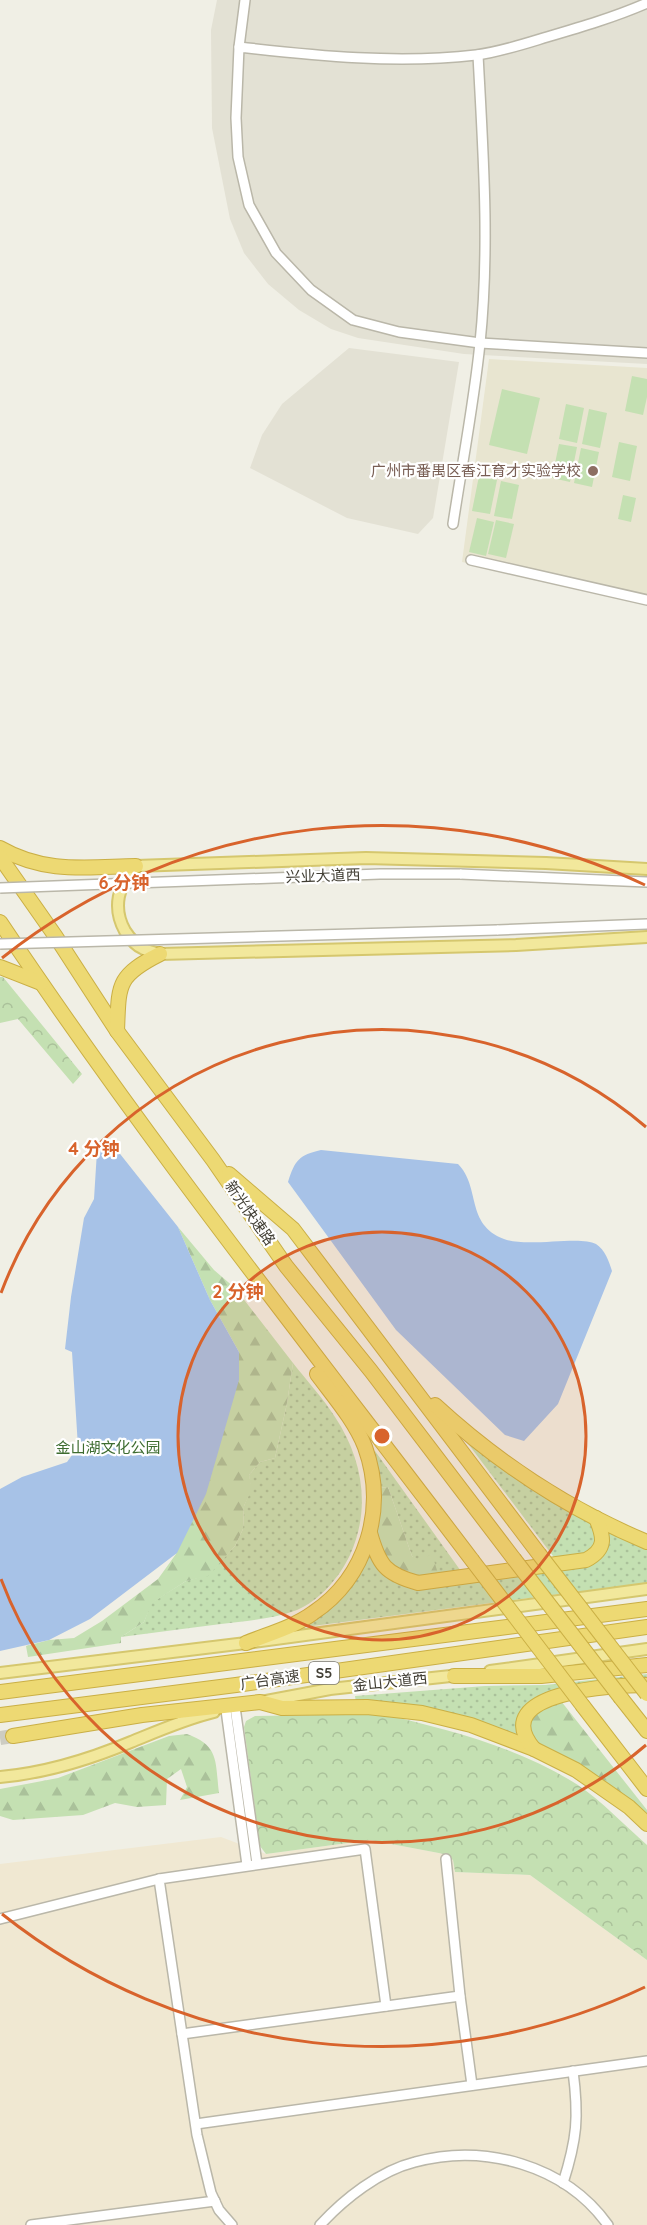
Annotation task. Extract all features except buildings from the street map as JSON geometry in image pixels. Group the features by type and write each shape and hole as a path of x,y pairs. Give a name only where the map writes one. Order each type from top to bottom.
{"highway":[{"path":"0,848 16,857 56,868 136,866"},
{"name":"新光快速路","path":"0,857 56,937 117,1031 213,1160 286,1266 371,1371 647,1731"},
{"path":"0,922 68,1024 282,1313 647,1789"},
{"path":"117,1031 118,996 121,984 128,974 160,954"},
{"path":"0,967 41,983"},
{"path":"213,1160 293,1229 647,1694"},
{"path":"214,1221 243,1276 343,1408 364,1446 374,1485 374,1509 370,1532 358,1565 338,1593 305,1618 246,1643"},
{"path":"410,1382 442,1412 493,1452 561,1499 647,1542"},
{"path":"370,1532 377,1556 388,1570 402,1578 418,1582 586,1560 594,1556 601,1547 603,1537 596,1518"},
{"name":"广台高速","path":"0,1692 647,1609"},
{"name":"广台高速","path":"0,1716 647,1627"},
{"path":"454,1676 541,1676 647,1665"},
{"path":"534,1749 528,1742 524,1724 526,1714 532,1707 559,1695 603,1687 647,1685"},
{"path":"13,1736 142,1715 260,1702 282,1708 367,1707 422,1713 479,1728 534,1749 576,1770 629,1807 647,1824"}],"main road":[{"path":"647,869 546,863 366,858 136,866 127,876 119,891 117,907 122,925 129,937 141,948 160,954 516,945 647,937"},
{"path":"0,1673 246,1643 647,1589"},
{"name":"金山大道西","path":"0,1777 52,1770 76,1763 172,1725 260,1702 330,1689 454,1676 647,1649"}],"street":[{"path":"245,0 239,47 236,118 238,157 249,206 276,253 311,290 353,320 399,332 480,343 647,353"},
{"path":"239,47 317,56 398,59 478,55 580,27 647,3"},
{"path":"453,524 480,343 485,246 484,156 478,55"},
{"path":"471,560 647,600"},
{"name":"兴业大道西","path":"0,888 359,874 460,874 647,882"},
{"path":"0,944 647,924"},
{"path":"231,1708 252,1864"},
{"path":"0,1919 159,1879 365,1849 386,2006"},
{"path":"446,1859 472,2085"},
{"path":"159,1879 196,2124 211,2193 219,2210 232,2225"},
{"path":"182,2034 460,1996"},
{"path":"196,2124 647,2061"},
{"path":"563,2183 576,2134 577,2103 573,2071"},
{"path":"320,2225 350,2197 371,2183 413,2162 432,2158 476,2155 496,2157 535,2168 563,2183 591,2205 608,2225"},
{"path":"31,2225 215,2201"}],"shaded area":[{"path":"217,0 647,0 647,364 464,354 358,338 331,329 299,310 268,284 244,253 230,219 212,128 211,30"},
{"path":"349,348 459,362 433,518 418,534 347,518 250,468 262,435 282,404"},
{"name":"广州市番禺区香江育才实验学校","path":"489,359 647,368 647,601 462,562"},
{"path":"221,1837 266,1854 370,1840 444,1854 453,1860 455,1872 530,1875 647,1960 647,2225 0,2225 0,1864"}],"green space":[{"path":"632,376 647,379 647,397 643,415 625,411"},
{"path":"502,389 540,398 527,454 489,445"},
{"path":"566,404 584,408 577,443 559,439"},
{"path":"589,409 607,413 600,448 582,444"},
{"path":"619,442 637,446 630,481 612,477"},
{"path":"559,444 577,447 570,482 552,478"},
{"path":"581,448 599,452 592,487 574,483"},
{"path":"479,476 497,480 490,514 472,511"},
{"path":"501,481 519,485 512,519 494,516"},
{"path":"623,495 636,498 631,522 618,519"},
{"path":"477,518 494,522 486,556 469,552"},
{"path":"496,520 514,524 506,558 488,554"},
{"path":"0,977 3,977 82,1074 73,1084 18,1019 0,1023"},
{"path":"178,1227 214,1270 235,1288 293,1363 275,1458 260,1462 249,1475 252,1489 244,1506 243,1529 235,1546 208,1576 186,1581 152,1603 144,1622 121,1637 121,1643 28,1657 26,1646 49,1640 74,1638 102,1621 158,1579 176,1554 239,1352 210,1300"},
{"path":"293,1363 320,1396 345,1433 358,1467 362,1502 357,1538 340,1572 328,1587 305,1606 279,1616 121,1637 144,1622 151,1603 186,1581 208,1575 235,1546 243,1529 244,1506 251,1489 249,1475 260,1462 275,1458"},
{"path":"460,1433 589,1521 596,1530 598,1540 587,1555 556,1560"},
{"path":"375,1451 463,1574 439,1577 412,1556 388,1487 380,1488 372,1454"},
{"path":"388,1487 412,1556 419,1560 432,1554 439,1577 414,1577 397,1571 382,1553 377,1527 380,1488"},
{"path":"608,1532 647,1549 647,1583 297,1628 328,1611 341,1598 370,1551 392,1579 593,1563"},
{"path":"647,1674 647,1682 543,1694 521,1710 517,1722 518,1738 356,1703 355,1696 485,1686 545,1685"},
{"path":"561,1701 647,1810 647,1819 538,1746 528,1728 530,1722 540,1710"},
{"path":"382,1714 483,1741 532,1760 578,1785 596,1798 647,1845 647,1960 530,1875 455,1872 453,1860 444,1854 370,1840 266,1854 260,1846 244,1727 246,1721 255,1716"},
{"path":"187,1734 198,1739 211,1750 216,1764 219,1793 180,1800 187,1787 181,1769 167,1779 166,1805 137,1807 115,1803 83,1815 13,1820 0,1816 0,1789 58,1778 169,1736"}],"water":[{"name":"金山湖文化公园","path":"109,1140 178,1227 210,1300 239,1352 239,1380 206,1494 177,1553 90,1619 49,1640 0,1651 0,1489 22,1477 67,1462 78,1447 72,1352 65,1349 84,1218 94,1199 97,1151"},
{"path":"321,1150 458,1164 469,1183 478,1215 492,1232 504,1239 514,1241 588,1242 599,1246 604,1253 612,1271 558,1404 524,1441 505,1435 396,1330 288,1182 299,1160"}],"tunnel":[{"path":"0,1738 13,1736"}],"place":[{"name":"广州市番禺区香江育才实验学校","path":"593,471"}]}
